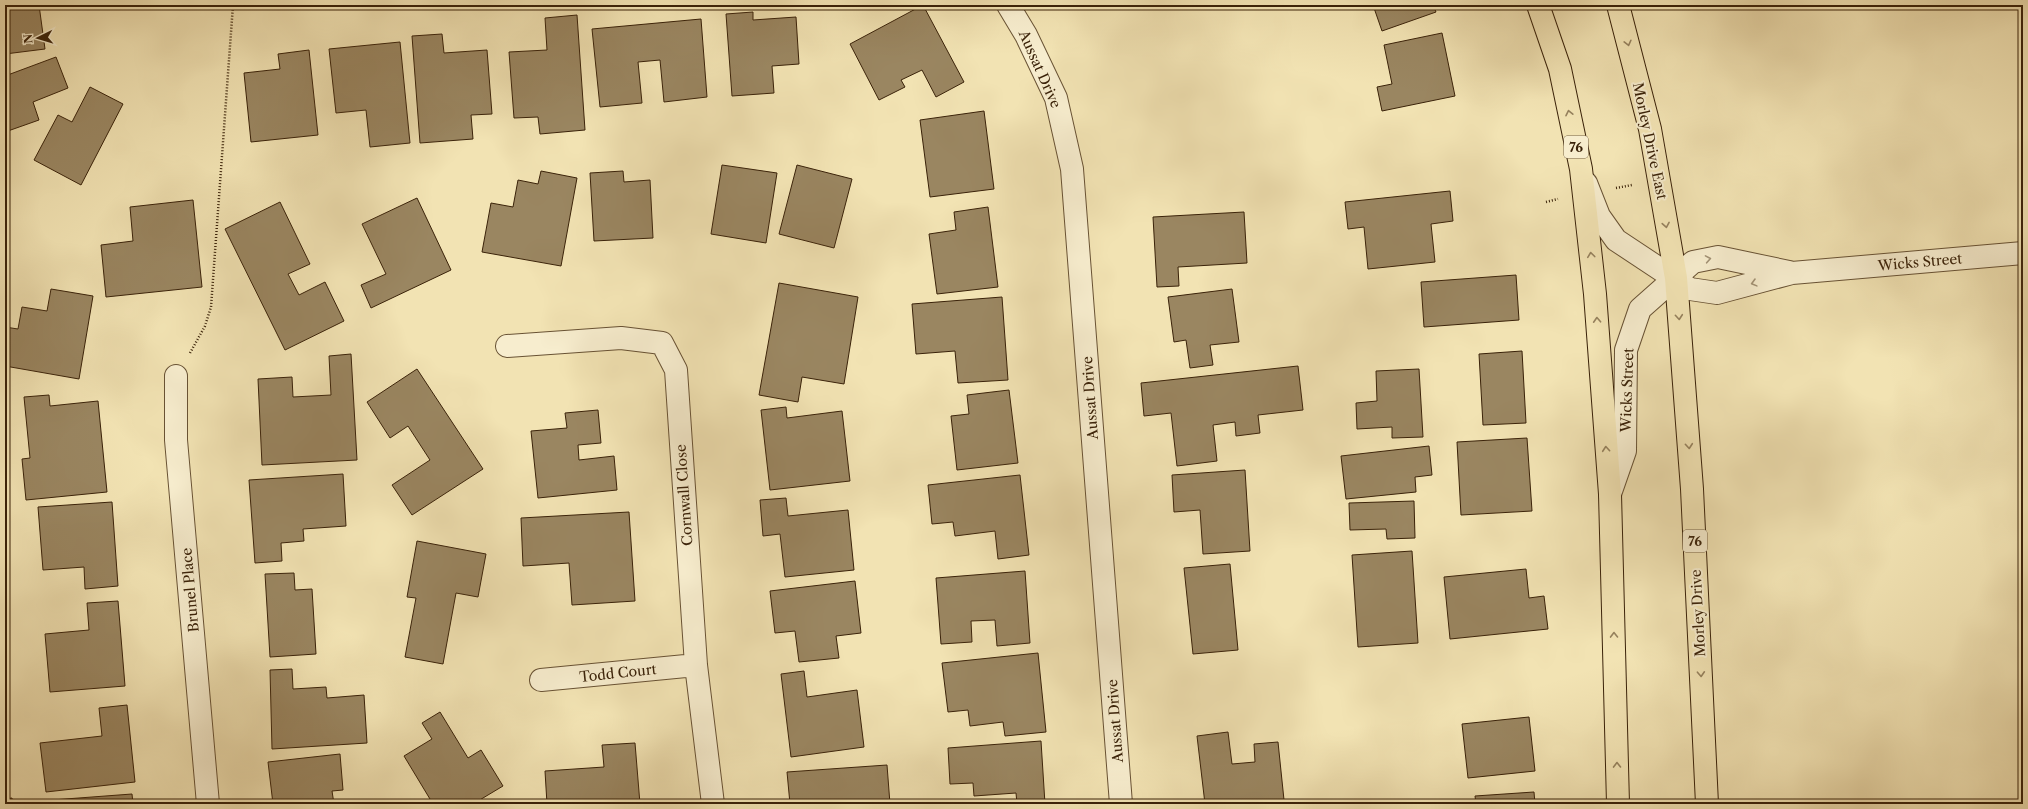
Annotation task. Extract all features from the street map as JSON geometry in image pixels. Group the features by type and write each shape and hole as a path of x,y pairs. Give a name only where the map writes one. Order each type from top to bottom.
{"main road":[{"name":"76","path":"1538,5 1560,69 1581,169 1595,294 1610,494 1618,804"},
{"name":"Morley Drive East","path":"1618,5 1650,129 1676,278"},
{"name":"Morley Drive","path":"1676,278 1692,489 1707,804"}],"street":[{"name":"Aussat Drive","path":"1008,5 1026,35 1056,98 1072,169 1121,804"},
{"name":"Wicks Street","path":"1581,169 1599,216 1616,240 1676,278 1690,289 1716,293 1792,273 2023,253"},
{"name":"Wicks Street","path":"1610,494 1625,451 1626,350 1640,309 1693,262 1718,257 1792,273"},
{"name":"Cornwall Close","path":"507,346 621,338 662,343 676,370 696,665 713,804"},
{"name":"Brunel Place","path":"176,376 176,440 208,804"},
{"name":"Todd Court","path":"541,680 696,665"}],"path":[{"path":"176,376 205,326 211,307 233,5"}],"building":[{"path":"5,5 39,5 45,49 5,54"},
{"path":"923,5 964,82 936,97 922,70 901,80 905,87 879,100 850,44"},
{"path":"1373,5 1433,5 1436,12 1382,31"},
{"path":"753,12 753,20 796,17 799,64 772,66 774,93 732,96 726,14"},
{"path":"577,15 585,130 540,134 538,117 514,118 509,52 547,50 545,18"},
{"path":"701,19 707,97 664,102 660,60 638,62 642,103 600,107 592,29"},
{"path":"1442,33 1455,96 1382,111 1377,87 1392,84 1384,45"},
{"path":"442,34 444,53 487,50 492,114 471,115 473,139 420,143 412,36"},
{"path":"400,42 410,143 370,147 366,110 336,113 329,49"},
{"path":"309,50 318,135 251,142 244,73 280,69 278,54"},
{"path":"56,57 68,88 33,102 39,120 5,132 5,76"},
{"path":"90,87 123,104 81,185 34,160 58,115 72,122"},
{"path":"984,111 994,189 930,197 920,120"},
{"path":"722,165 777,173 766,243 711,234"},
{"path":"797,165 852,179 834,248 779,234"},
{"path":"541,171 577,178 561,266 482,252 491,203 513,207 518,180 538,184"},
{"path":"623,171 624,182 650,180 653,238 594,241 590,173"},
{"path":"1450,191 1453,221 1431,224 1435,262 1368,269 1364,227 1348,229 1345,202"},
{"path":"417,198 451,270 371,308 361,285 386,274 362,224"},
{"path":"193,200 202,287 106,297 101,245 133,241 130,207"},
{"path":"280,202 310,264 288,274 299,295 325,282 344,321 285,350 225,229"},
{"path":"988,207 998,287 937,294 929,234 956,230 954,212"},
{"path":"1244,212 1247,263 1178,267 1179,286 1157,287 1153,217"},
{"path":"1516,275 1519,320 1424,327 1421,282"},
{"path":"779,283 858,297 844,384 802,377 798,402 759,395"},
{"path":"51,289 93,296 79,379 5,366 5,327 18,329 22,307 47,311"},
{"path":"1232,289 1239,342 1210,345 1213,365 1190,368 1186,340 1174,342 1168,297"},
{"path":"1002,297 1008,380 958,383 955,351 916,354 912,304"},
{"path":"1522,351 1526,423 1483,425 1479,354"},
{"path":"351,354 357,460 262,465 258,379 292,377 293,397 331,395 329,356"},
{"path":"1298,366 1303,410 1258,415 1260,433 1236,436 1235,422 1213,425 1217,461 1177,466 1171,413 1144,416 1141,383"},
{"path":"417,369 483,469 412,515 392,485 430,460 408,426 390,438 367,402"},
{"path":"1419,369 1423,437 1392,438 1392,427 1357,429 1356,403 1377,401 1376,371"},
{"path":"1009,390 1018,463 957,470 951,416 969,414 967,395"},
{"path":"49,395 50,406 98,401 107,492 26,500 22,459 30,458 24,397"},
{"path":"786,407 787,418 842,411 850,481 770,490 761,410"},
{"path":"598,410 601,443 578,445 579,460 614,456 617,490 538,498 531,431 567,428 565,413"},
{"path":"1527,438 1532,511 1461,515 1457,442"},
{"path":"1429,446 1432,475 1415,477 1416,492 1346,499 1341,456"},
{"path":"1245,470 1250,551 1203,554 1200,510 1174,512 1172,475"},
{"path":"343,474 346,526 303,529 304,541 281,543 282,561 255,563 249,480"},
{"path":"1020,475 1029,555 998,559 995,531 955,536 953,522 932,524 928,485"},
{"path":"786,498 788,516 848,510 854,570 785,577 780,534 763,536 760,500"},
{"path":"1414,501 1415,538 1387,539 1386,529 1350,530 1349,503"},
{"path":"112,502 118,586 85,589 84,567 43,570 38,507"},
{"path":"629,512 635,601 572,605 569,563 523,566 521,518"},
{"path":"417,541 486,554 478,597 456,593 443,664 405,657 416,598 407,597"},
{"path":"1412,551 1418,643 1358,647 1352,555"},
{"path":"1230,564 1238,650 1193,654 1184,568"},
{"path":"1526,569 1529,598 1544,596 1548,629 1450,639 1444,577"},
{"path":"1025,571 1030,643 997,646 995,620 971,621 972,642 941,644 936,578"},
{"path":"294,573 295,590 312,589 316,654 270,657 265,574"},
{"path":"855,581 861,633 836,636 839,658 799,662 795,631 775,633 770,591"},
{"path":"118,601 125,686 50,692 45,634 89,630 87,603"},
{"path":"1038,653 1046,732 1005,736 1003,722 970,726 968,710 948,712 942,663"},
{"path":"292,669 293,689 326,687 327,698 364,695 367,743 272,749 270,670"},
{"path":"804,671 807,697 857,690 864,747 791,757 781,674"},
{"path":"127,705 135,782 46,792 40,743 102,736 99,708"},
{"path":"440,712 468,758 481,750 503,786 473,804 433,804 404,756 432,739 422,723"},
{"path":"1529,717 1535,771 1468,778 1462,724"},
{"path":"1228,732 1232,764 1255,762 1254,744 1278,742 1284,800 1248,804 1205,804 1197,736"},
{"path":"1041,741 1045,804 1017,804 1016,793 974,796 973,783 950,784 948,748"},
{"path":"635,743 640,804 547,804 545,771 604,767 602,745"},
{"path":"340,754 343,790 332,791 334,804 273,804 268,762"},
{"path":"887,765 890,804 790,804 787,772"},
{"path":"1534,792 1535,804 1476,804 1475,796"},
{"path":"132,794 133,804 52,804 52,800"},
{"path":"12,798 13,804 5,804 5,799"}]}
